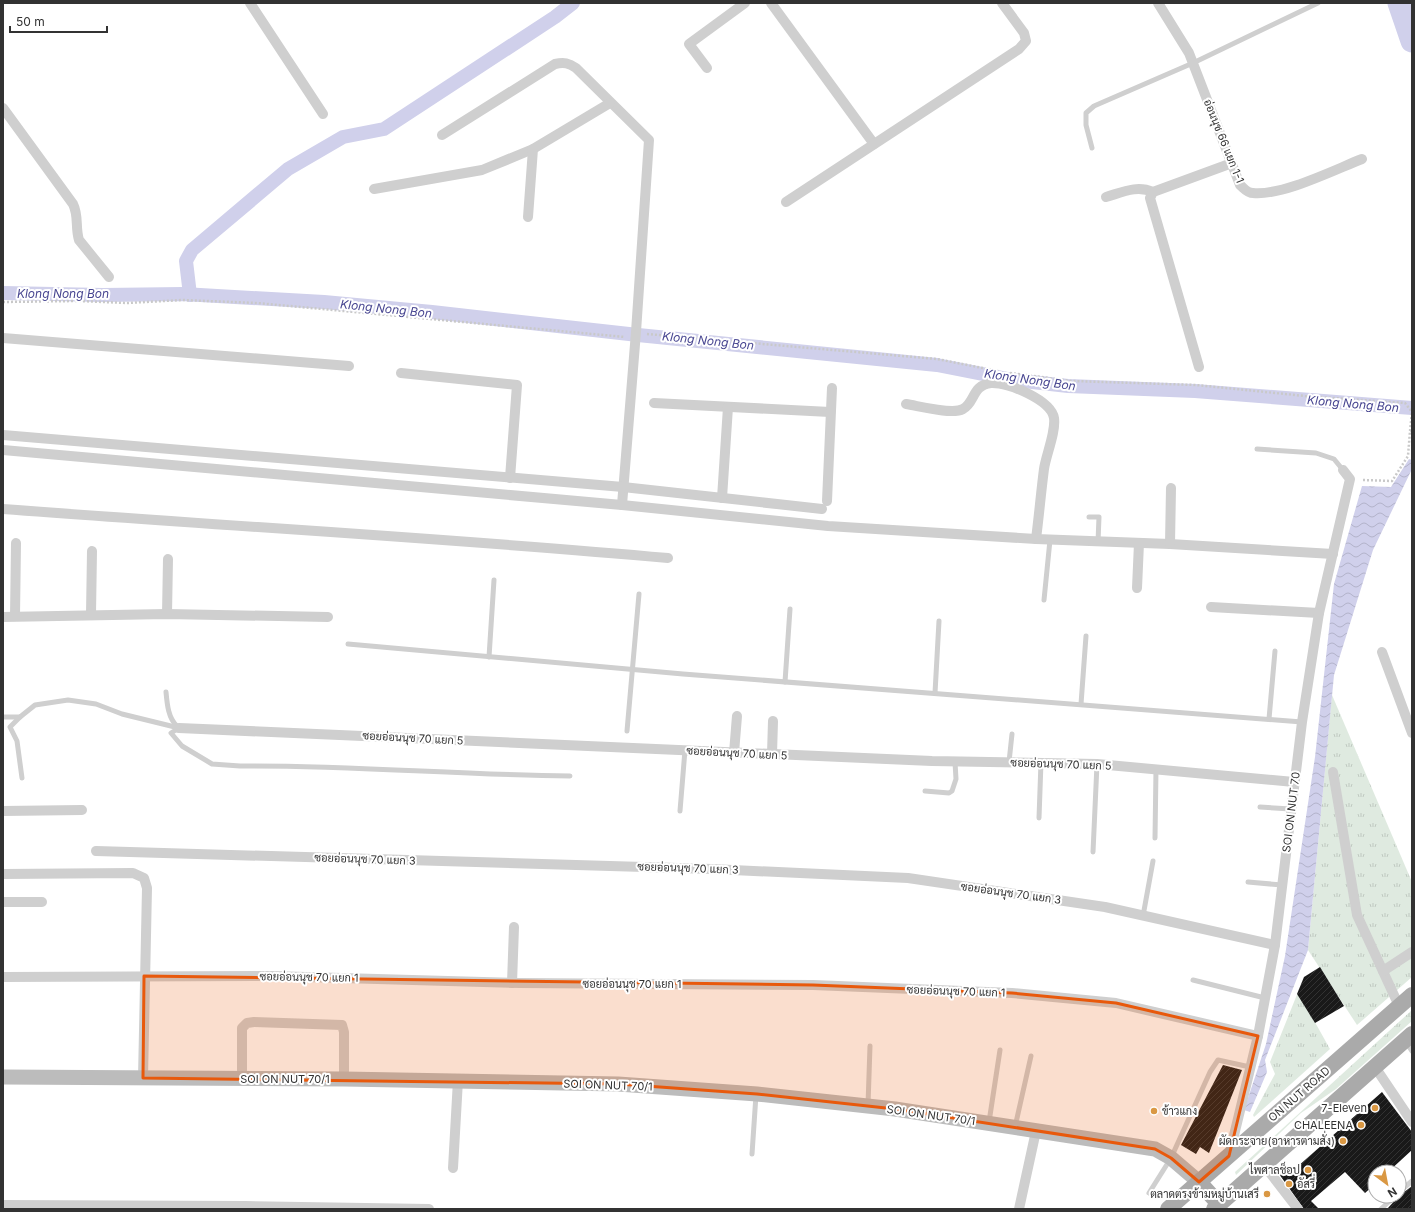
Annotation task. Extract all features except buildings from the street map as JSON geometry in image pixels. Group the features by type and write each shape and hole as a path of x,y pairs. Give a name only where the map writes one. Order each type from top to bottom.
{"main road":[{"name":"ON NUT ROAD","path":"1168,1209 1412,995"},
{"path":"1198,1182 1216,1207 1375,1067 1410,1042"}],"street":[{"path":"250,3 323,114"},
{"path":"707,68 689,44 745,3"},
{"path":"771,3 874,144"},
{"path":"786,202 1019,49 1026,42 1024,33 1002,3"},
{"name":"อ่อนนุช 66 แยก 1-1","path":"1158,3 1189,53 1240,185 1246,191 1252,193 1280,191 1362,159"},
{"path":"442,135 555,64 562,62 569,63 576,68 610,103 647,136 650,145 622,505"},
{"path":"374,189 482,170 533,149 610,103"},
{"path":"3,108 73,204 77,211 76,232 79,240 108,277"},
{"path":"528,217 533,149"},
{"path":"1200,367 1150,198 1153,192 1232,163"},
{"path":"1106,197 1134,188 1145,188 1153,192"},
{"path":"3,338 349,366"},
{"path":"401,373 517,384 510,478"},
{"path":"906,404 955,411 964,409 981,386 991,383 1010,387 1041,400 1050,409 1054,419 1052,436 1044,468 1036,539"},
{"path":"3,434 623,487 722,498 824,505 832,388"},
{"path":"654,403 830,412"},
{"path":"722,498 728,407"},
{"path":"3,450 622,505 828,526 1050,540 1170,544 1333,554"},
{"name":"SOI ON NUT 70","path":"1229,1156 1258,1036 1274,945 1302,722 1319,613 1350,479 1343,470"},
{"path":"1170,544 1171,488"},
{"path":"3,509 534,546 668,558"},
{"path":"16,543 16,616"},
{"path":"1137,588 1139,543"},
{"path":"91,614 92,551"},
{"path":"167,614 168,559"},
{"path":"1211,607 1319,613"},
{"path":"3,617 91,614 328,617"},
{"path":"1382,652 1412,733"},
{"path":"734,753 737,716"},
{"path":"772,754 773,721"},
{"name":"ซอยอ่อนนุช 70 แยก 5","path":"179,728 955,762 1041,762 1097,764 1294,782"},
{"path":"1333,772 1357,915 1399,1006"},
{"path":"3,811 82,810"},
{"name":"ซอยอ่อนนุช 70 แยก 3","path":"96,851 712,869 908,878 1105,907 1274,945"},
{"path":"3,874 132,873 140,875 144,878 147,888 143,1078"},
{"path":"3,902 42,902"},
{"path":"512,983 514,927"},
{"path":"1382,971 1412,952"},
{"name":"ซอยอ่อนนุช 70 แยก 1","path":"3,977 271,976 512,983 813,985 1012,993 1116,1003 1258,1036"},
{"path":"242,1079 242,1028 247,1023 254,1022 342,1025 344,1032 344,1079"},
{"path":"1375,1067 1412,1122"},
{"name":"SOI ON NUT 70/1","path":"3,1077 458,1080 618,1084 756,1094 868,1106 1155,1149 1171,1158 1198,1182"},
{"path":"453,1168 458,1080"},
{"path":"1019,1209 1036,1131"},
{"path":"1264,1165 1298,1209"},
{"path":"3,1205 23,1207 429,1209"}],"lane":[{"path":"1092,148 1086,125 1086,113 1094,106 1193,63 1318,3"},
{"path":"1257,449 1316,453 1334,459 1343,470"},
{"path":"1089,517 1099,517 1098,542"},
{"path":"1044,600 1050,540"},
{"path":"489,657 494,580"},
{"path":"627,732 640,594"},
{"path":"785,682 790,609"},
{"path":"935,693 939,621"},
{"path":"1081,704 1086,636"},
{"path":"348,644 785,682 1302,722"},
{"path":"1269,719 1276,651"},
{"path":"166,692 168,706 173,722 179,728"},
{"path":"22,778 17,740 10,726 36,705 68,700 96,704 122,714 179,728"},
{"path":"3,717 20,717"},
{"path":"179,728 171,733 182,746 212,764 240,766 420,769 493,775 570,776"},
{"path":"1009,762 1012,734"},
{"path":"680,810 686,750"},
{"path":"925,791 952,791 956,779 955,762"},
{"path":"1039,818 1041,762"},
{"path":"1093,852 1097,764"},
{"path":"1155,838 1156,770"},
{"path":"1260,807 1291,809"},
{"path":"1143,916 1153,861"},
{"path":"1248,882 1282,885"},
{"path":"1193,980 1265,998"},
{"path":"868,1106 870,1046"},
{"path":"989,1123 1000,1050"},
{"path":"1015,1128 1031,1056"},
{"path":"1149,1193 1171,1158 1210,1072 1218,1060 1250,1067"},
{"path":"752,1154 756,1094"}],"path":[{"path":"3,302 78,301 127,303 183,300 257,303 937,359 998,371"},
{"path":"1006,373 1072,381 1196,385 1305,396 1405,403 1412,412 1408,456 1392,481 1363,480"}],"highlighted area":[{"path":"144,976 813,985 1012,993 1116,1003 1258,1036 1229,1156 1199,1182 1171,1158 1155,1149 895,1109 757,1094 618,1084 143,1078"}],"green space":[{"path":"1332,695 1412,882 1412,977 1357,1025 1308,950"},
{"path":"1298,992 1330,1049 1254,1117 1253,1115 1275,1074 1270,1062"},
{"path":"1412,1010 1412,1021 1336,1089 1301,1113 1236,1175 1235,1172"}],"water":[{"path":"1409,459 1412,460 1412,469 1373,550 1334,675 1308,950 1265,1060 1267,1072 1250,1112 1244,1110 1266,1044 1285,956 1315,757 1334,584 1362,486 1391,487"}],"waterway":[{"path":"190,295 186,261 192,250 288,169 343,137 384,129 555,17 573,3"},
{"name":"Klong Nong Bon","path":"1399,3 1412,41"},
{"name":"Klong Nong Bon","path":"3,293 103,295 183,294 324,302 937,365 1013,380 1068,386 1195,391 1412,408"}],"place":[{"name":"7-Eleven","path":"1375,1108"},
{"name":"ข้าวแกง","path":"1154,1111"},
{"name":"CHALEENA","path":"1361,1125"},
{"name":"ผัดกระจาย(อาหารตามสั่ง)","path":"1343,1141"},
{"name":"ไพศาลช็อป","path":"1308,1170"},
{"name":"อัสรี่","path":"1289,1184"},
{"name":"ตลาดตรงข้ามหมู่บ้านเสรี","path":"1267,1194"}]}
